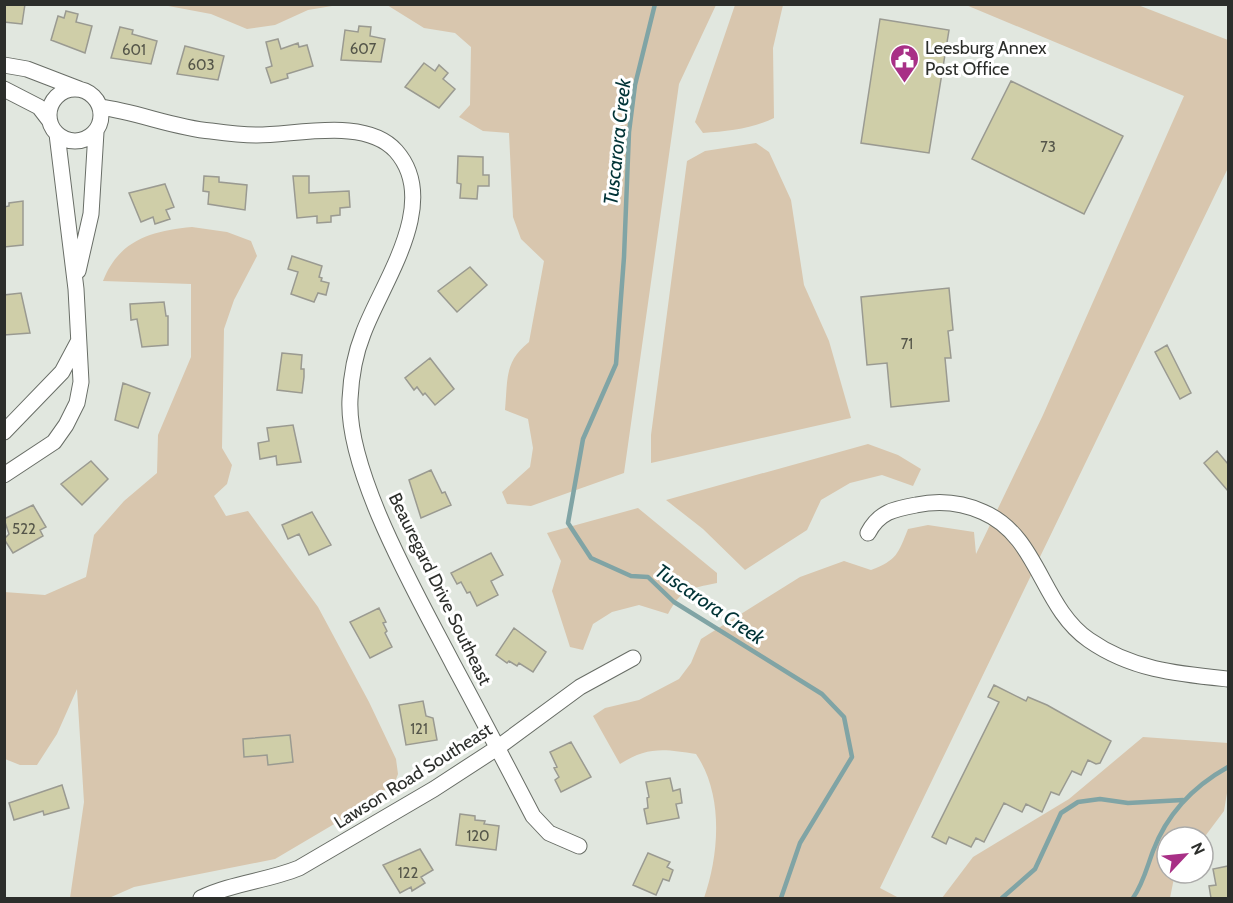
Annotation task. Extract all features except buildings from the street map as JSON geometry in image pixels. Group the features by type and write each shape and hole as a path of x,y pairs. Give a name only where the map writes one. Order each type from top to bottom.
{"street":[{"path":"4,65 27,69 95,97 100,107 101,124 96,132 84,141 72,142 57,134"},
{"path":"4,89 39,107 50,120 57,134 76,289 81,382 77,403 54,442 4,475"},
{"path":"50,120 54,99 70,89 79,89"},
{"name":"Beauregard Drive Southeast","path":"100,107 207,131 255,135 341,130 378,139 396,151 411,183 411,216 401,252 363,334 353,371 350,403 352,431 373,499 397,553 533,816 549,833 579,846"},
{"path":"76,289 80,255 91,214 96,132"},
{"path":"4,432 62,372 74,354 79,339"},
{"path":"868,533 873,523 886,511 894,509 934,501 960,503 977,509 1012,531 1028,553 1055,604 1086,639 1126,661 1148,668 1228,679"},
{"name":"Lawson Road Southeast","path":"201,898 218,890 280,876 298,868 434,789 580,687 633,658"}],"shaded area":[{"path":"163,5 338,5 308,10 275,25 247,29 211,14"},
{"path":"387,5 716,5 679,84 624,473 531,506 507,504 502,492 530,467 533,448 528,419 505,410 507,380 515,357 529,342 544,261 521,239 513,217 509,133 483,131 459,117 470,105 471,47 455,33 424,28"},
{"path":"735,5 783,5 773,48 774,118 748,127 703,133 695,122"},
{"path":"966,5 1138,5 1228,40 1228,168 880,888 899,898 704,898 713,863 715,806 705,770 696,754 657,750 639,754 620,764 593,716 605,708 639,700 679,679 691,663 701,639 800,577 844,561 871,570 886,563 899,550 908,529 928,525 974,532 976,554 1043,415 1184,96"},
{"path":"756,143 769,152 791,200 804,285 829,341 851,418 651,463 651,435 687,161 705,151"},
{"path":"192,227 227,232 251,241 257,256 234,300 224,329 222,448 232,465 227,484 214,496 226,516 248,511 318,607 369,702 396,759 398,774 395,782 363,807 275,859 134,887 109,898 70,898 84,802 77,689 57,734 37,765 20,765 5,759 4,592 45,595 86,577 94,535 124,501 157,473 158,435 191,357 191,284 103,281 118,256 138,240 163,231"},
{"path":"868,444 898,455 921,469 913,486 882,475 850,483 821,500 807,530 745,570 703,529 666,500"},
{"path":"638,508 717,573 717,583 682,594 668,614 639,605 612,612 593,624 583,650 570,647 552,591 561,561 547,533"},
{"path":"1143,737 1228,743 1228,787 1224,811 1214,825 1155,825 1155,885 1173,885 1170,898 942,898 973,857 1069,799"}],"waterway":[{"name":"Tuscarora Creek","path":"655,4 635,85 629,132 624,257 616,364 583,439 568,523 591,558 631,576 648,577 674,602 822,694 844,717 852,757 800,843 781,898"},
{"path":"1133,898 1159,838 1174,813 1193,792 1228,767"},
{"path":"1002,898 1035,869 1061,813 1078,802 1100,799 1128,803 1183,800"}],"place":[{"name":"Leesburg Annex Post Office","path":"904,84"}]}
